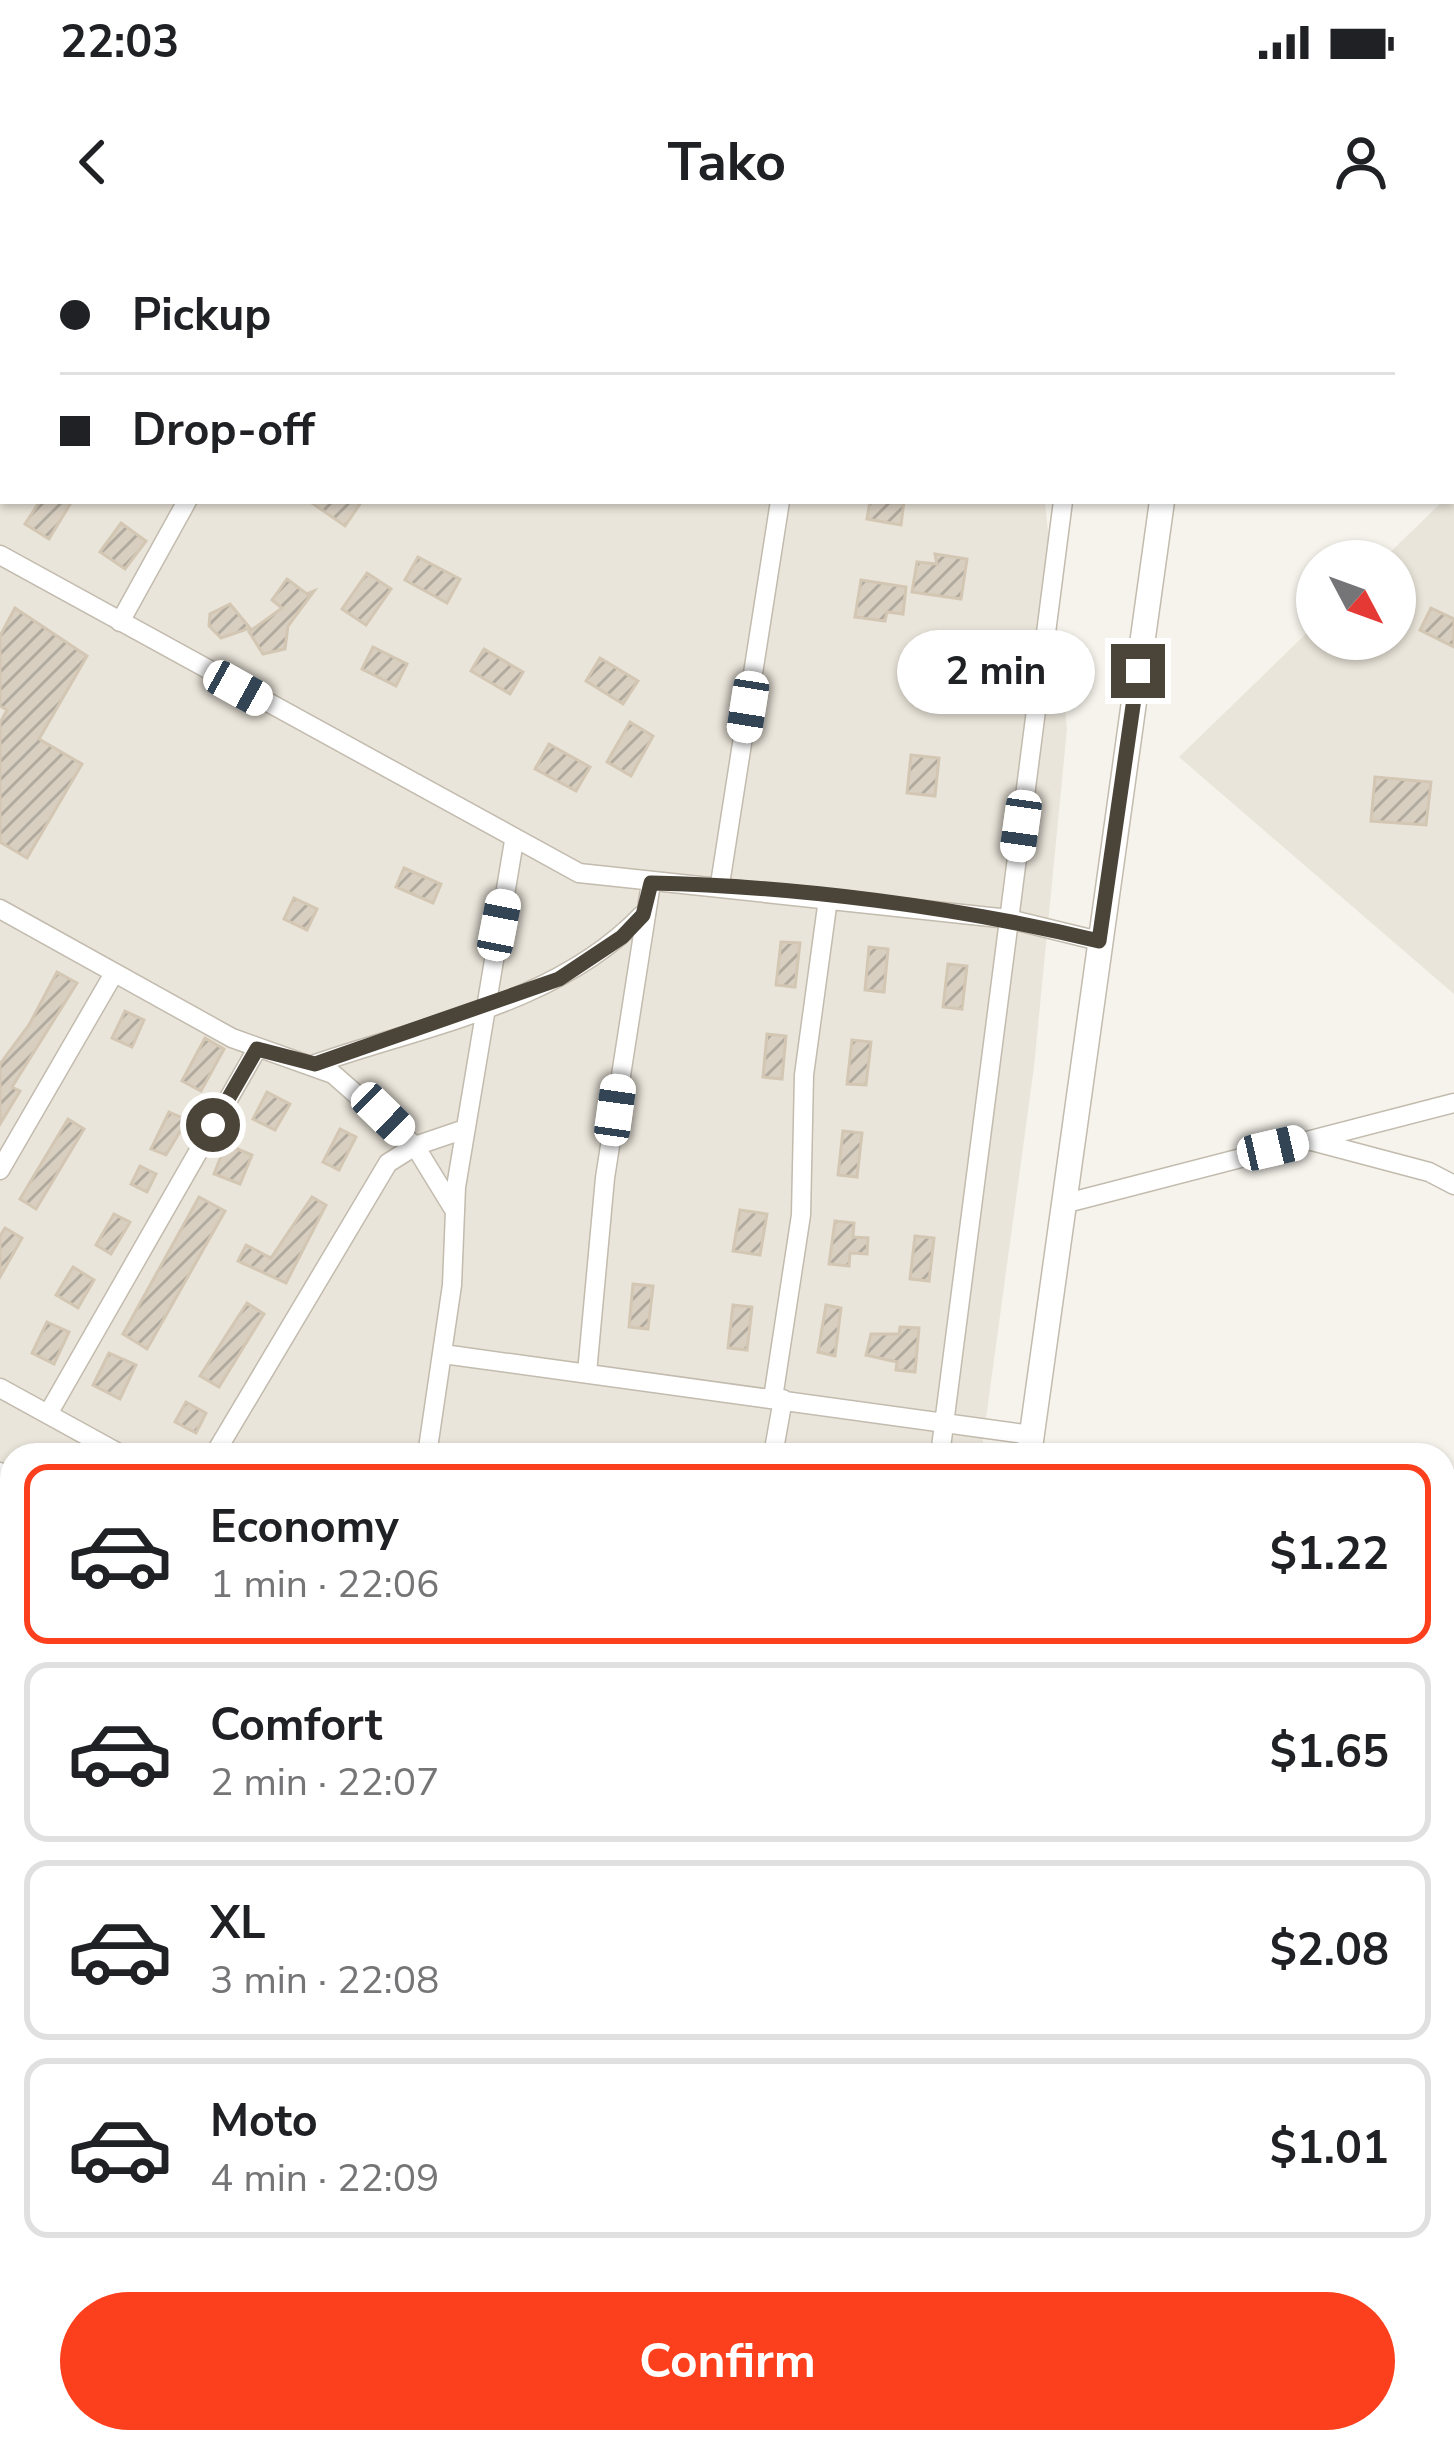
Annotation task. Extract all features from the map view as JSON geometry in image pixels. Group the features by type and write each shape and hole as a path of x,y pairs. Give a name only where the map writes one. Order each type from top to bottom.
{"street":[{"path":"120,622 186,504"},
{"path":"720,884 780,504"},
{"path":"941,1443 1063,504"},
{"path":"1030,1443 1162,504"},
{"path":"0,555 579,873 651,883 720,884 1009,919 1099,941"},
{"path":"429,1443 443,1354 453,1208 514,841"},
{"path":"587,1373 605,1178 651,883"},
{"path":"774,1443 804,1192 804,1076 828,899"},
{"path":"0,909 113,975 257,1049 315,1064 356,1091 415,1146 453,1208"},
{"path":"315,1064 484,1008 582,966 643,915"},
{"path":"0,1170 113,975"},
{"path":"48,1414 257,1049"},
{"path":"1063,1204 1454,1103"},
{"path":"221,1443 380,1174 415,1146 465,1129"},
{"path":"1308,1139 1429,1172 1454,1185"},
{"path":"443,1354 944,1421 1023,1443"},
{"path":"0,1388 100,1443"}],"shaded area":[{"path":"0,504 1045,504 1067,729 1034,1067 983,1443 0,1443"},
{"path":"1440,504 1454,504 1454,994 1179,757 1296,643 1296,660 1416,660 1416,540 1403,540"}],"building":[{"path":"38,504 70,504 49,539 25,524"},
{"path":"313,504 360,504 345,526"},
{"path":"870,504 904,504 901,525 867,519"},
{"path":"121,523 146,541 125,569 100,552"},
{"path":"935,554 967,559 961,599 912,592 917,562 937,564"},
{"path":"418,557 460,579 447,603 405,580"},
{"path":"367,573 391,589 366,625 342,609"},
{"path":"287,579 307,594 314,591 288,626 285,649 263,654 249,632 282,608 272,600"},
{"path":"861,580 906,587 903,614 887,612 885,621 855,617"},
{"path":"230,604 250,628 221,638 209,626 210,614"},
{"path":"15,608 87,656 39,739 82,764 27,858 0,842 0,723 7,710 0,706 0,636"},
{"path":"1431,608 1454,619 1454,647 1420,630"},
{"path":"373,647 407,664 396,686 362,669"},
{"path":"484,649 523,672 510,694 471,671"},
{"path":"600,658 638,681 623,704 586,681"},
{"path":"630,722 653,736 631,776 607,762"},
{"path":"549,744 590,767 576,791 535,769"},
{"path":"911,755 939,758 935,796 907,793"},
{"path":"1375,777 1431,782 1426,825 1371,821"},
{"path":"404,868 441,884 433,903 396,887"},
{"path":"294,898 317,909 307,930 284,919"},
{"path":"781,942 800,943 795,987 776,985"},
{"path":"869,947 888,949 884,992 865,990"},
{"path":"948,964 967,966 962,1009 943,1007"},
{"path":"57,972 77,983 12,1087 20,1091 0,1124 0,1064 29,1025"},
{"path":"125,1011 144,1020 132,1047 112,1038"},
{"path":"767,1034 786,1036 782,1079 763,1077"},
{"path":"205,1038 224,1049 201,1091 182,1081"},
{"path":"852,1040 871,1042 866,1085 847,1084"},
{"path":"267,1092 290,1104 275,1130 253,1119"},
{"path":"169,1112 187,1120 166,1155 151,1149"},
{"path":"68,1119 84,1129 36,1209 20,1199"},
{"path":"340,1129 356,1137 339,1170 323,1162"},
{"path":"843,1131 862,1133 857,1177 838,1175"},
{"path":"226,1144 252,1155 240,1184 214,1174"},
{"path":"140,1166 156,1174 147,1192 131,1184"},
{"path":"199,1197 225,1211 147,1349 123,1334"},
{"path":"312,1197 326,1205 286,1283 238,1261 246,1245 271,1258"},
{"path":"740,1210 767,1214 760,1255 733,1251"},
{"path":"114,1214 130,1222 111,1254 96,1245"},
{"path":"835,1221 854,1223 853,1237 868,1238 867,1254 850,1253 849,1266 829,1264"},
{"path":"5,1228 22,1238 0,1277 0,1236"},
{"path":"915,1236 934,1238 929,1281 910,1279"},
{"path":"73,1267 94,1280 78,1308 56,1295"},
{"path":"633,1284 653,1286 648,1329 629,1327"},
{"path":"247,1303 264,1314 219,1387 200,1376"},
{"path":"733,1305 752,1307 747,1350 728,1348"},
{"path":"826,1305 841,1308 835,1356 818,1352"},
{"path":"47,1322 69,1332 54,1364 32,1353"},
{"path":"900,1327 919,1328 915,1372 896,1370 897,1362 866,1355 871,1334 899,1334"},
{"path":"109,1353 136,1365 120,1399 93,1385"},
{"path":"186,1402 206,1413 196,1433 175,1422"}],"route":[{"path":"213,1125 257,1049 315,1064 559,979 622,937 643,915 651,883 720,884 1009,919 1099,941 1138,671"}]}
